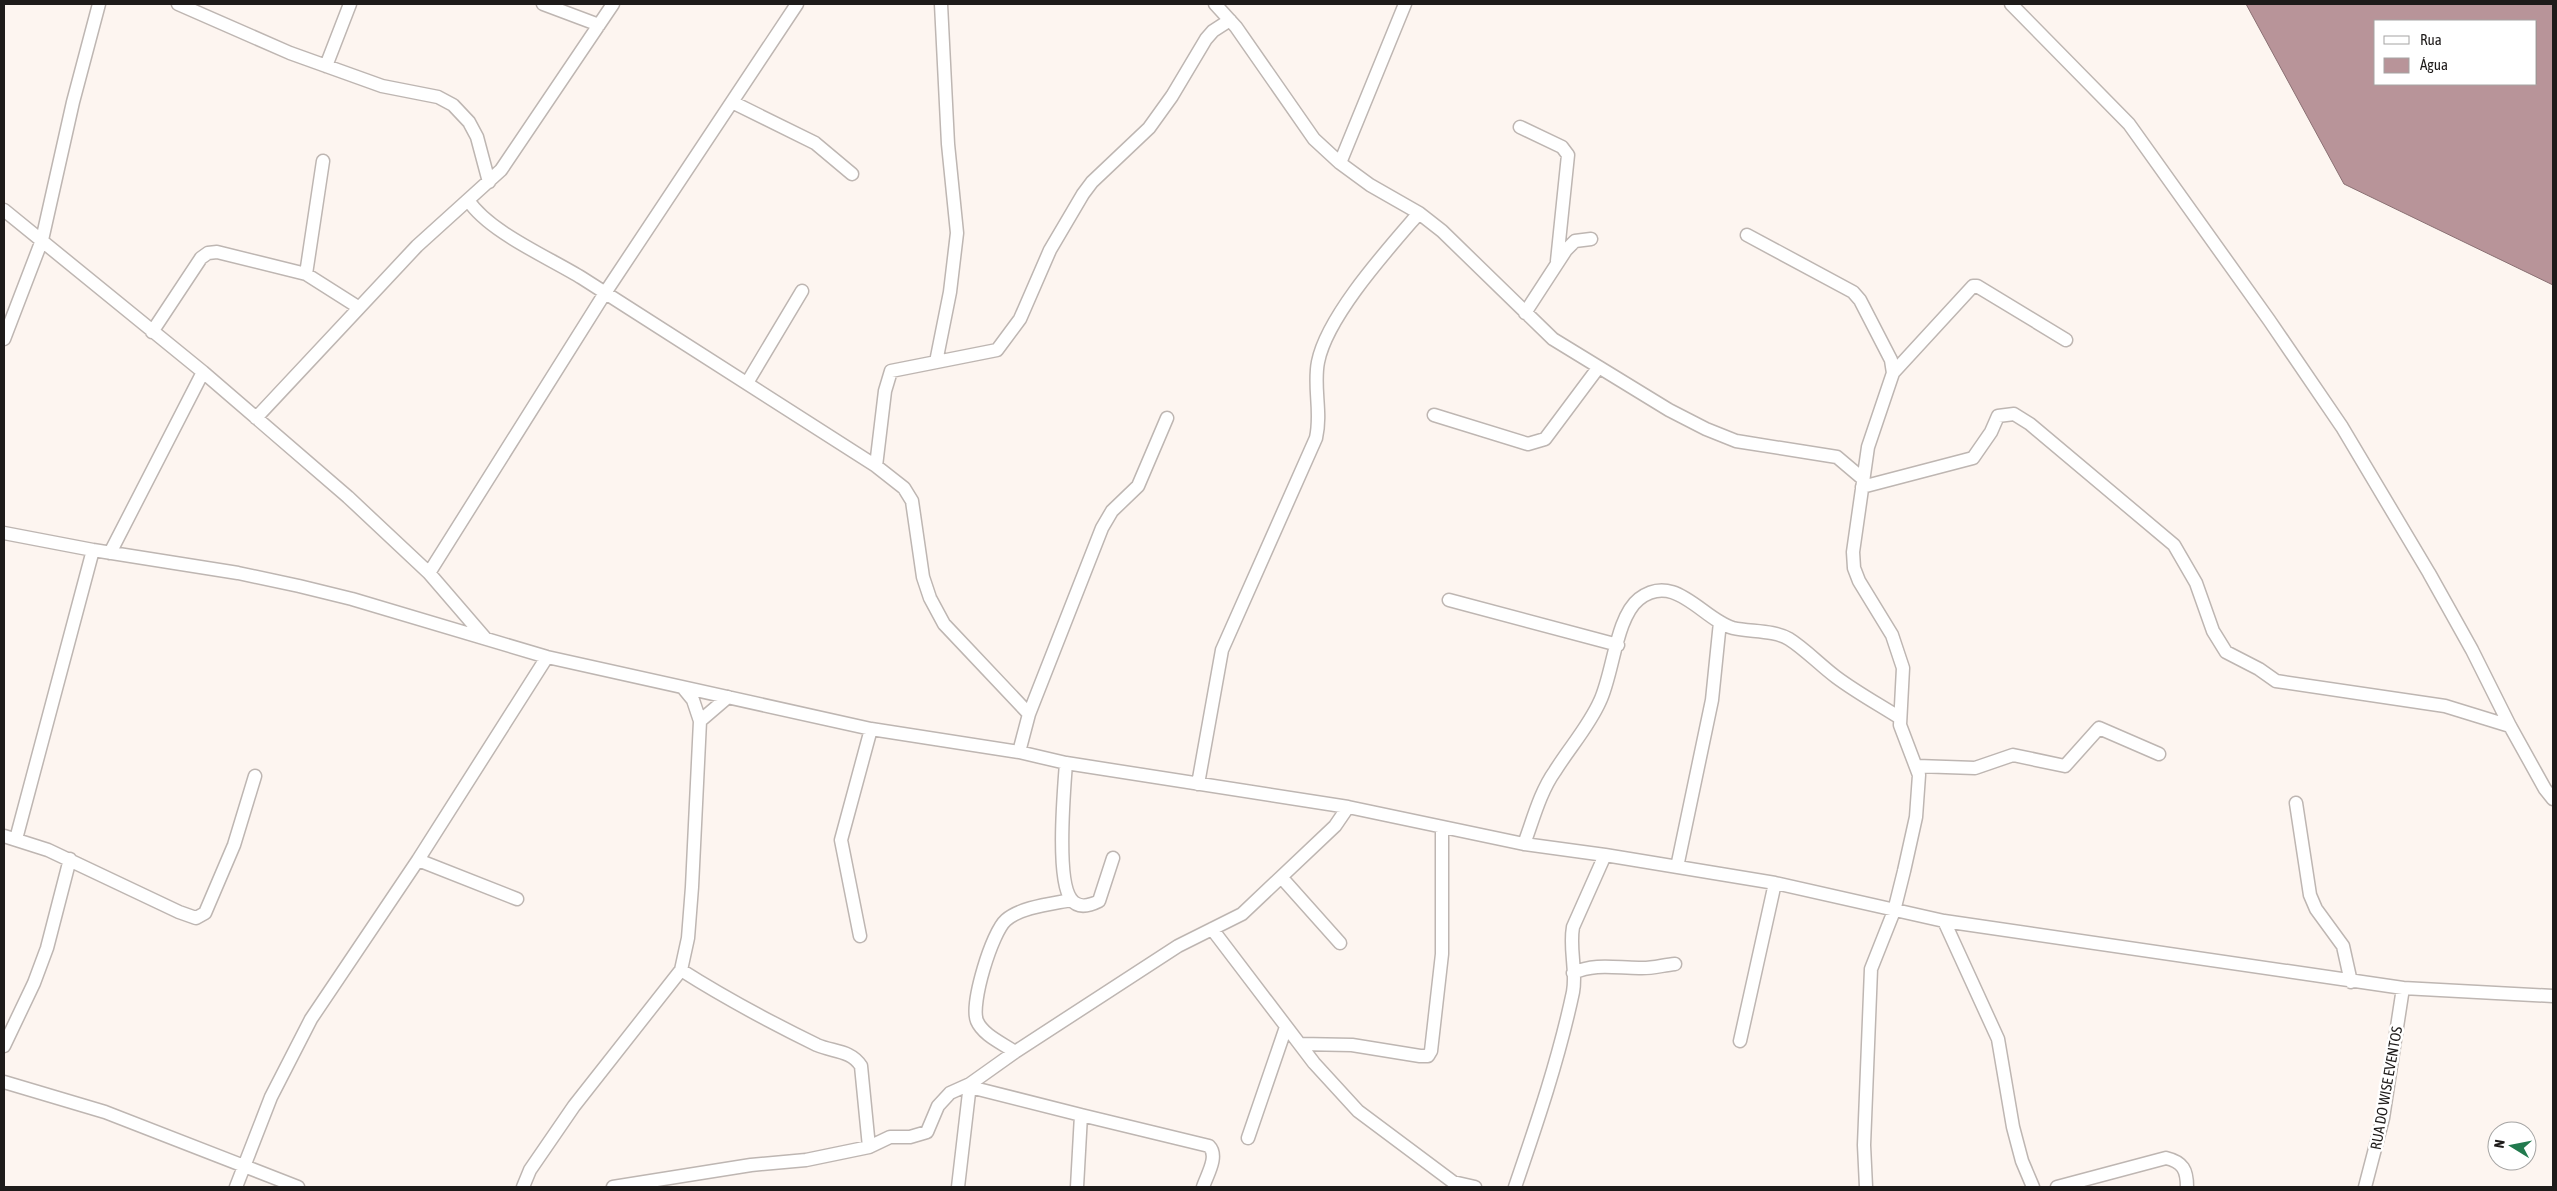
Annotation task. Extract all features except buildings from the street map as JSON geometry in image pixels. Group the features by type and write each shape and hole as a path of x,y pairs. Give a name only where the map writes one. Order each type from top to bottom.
{"street":[{"path":"4,339 42,240 73,102 99,4"},
{"path":"178,4 203,8 290,53 382,86 438,97 453,105 469,122 477,137 489,182"},
{"path":"326,66 350,4"},
{"path":"543,4 599,25"},
{"path":"256,418 417,246 501,170 613,4"},
{"path":"428,573 605,292 797,4"},
{"path":"936,362 950,292 957,233 948,144 940,4"},
{"path":"1215,4 1230,20 1314,139 1340,163 1370,186 1418,213 1442,231 1525,314 1553,339 1598,368 1706,429 1736,441 1837,456 1862,483"},
{"path":"1340,163 1405,4"},
{"path":"2011,4 2129,124 2269,320 2342,427 2386,499 2472,650 2510,726 2545,789 2553,799"},
{"path":"876,466 885,391 891,371 997,350 1020,318 1050,250 1083,194 1092,182 1148,128 1172,96 1206,39 1213,31 1230,20"},
{"path":"732,102 816,143 852,174"},
{"path":"1520,127 1562,147 1568,155 1557,261"},
{"path":"306,274 323,161"},
{"path":"468,200 476,212 497,228 605,292 876,466 904,488 912,501 923,577 930,598 944,624 1030,714"},
{"path":"1198,784 1222,650 1316,438 1320,417 1316,374 1321,347 1330,330 1372,268 1418,213"},
{"path":"6,215 42,240 203,372 348,497 428,573 485,638"},
{"path":"1746,235 1853,292 1860,300 1891,360 1893,373"},
{"path":"1525,314 1557,261 1575,241 1591,239"},
{"path":"152,332 201,258 208,253 217,252 306,274 358,307"},
{"path":"1866,1187 1864,1145 1869,986 1874,956 1894,911 1916,817 1919,788 1917,766 1904,735 1900,718 1903,668 1892,635 1858,581 1854,568 1853,552 1868,447 1893,373 1973,286 1977,286 2066,340"},
{"path":"747,383 802,291"},
{"path":"1434,416 1517,441 1536,443 1546,439 1552,432 1598,368"},
{"path":"110,553 203,372"},
{"path":"1862,483 1973,458 1991,432 1998,416 2014,414 2030,424 2174,545 2196,583 2213,631 2226,652 2237,659 2259,669 2276,681 2445,706 2510,726"},
{"path":"1019,752 1030,714 1102,528 1112,511 1138,486 1167,418"},
{"path":"4,533 110,553 238,573 298,586 352,599 548,657 684,689 728,696 871,729 1019,752 1066,763 1348,807 1524,844 1605,854 1775,883 1944,921 2351,982 2403,988 2553,996"},
{"path":"93,550 10,838 70,860 179,912 196,918 205,913 234,845 255,776"},
{"path":"1524,844 1546,786 1602,699 1628,612 1638,600 1649,593 1664,591 1682,596 1695,602 1720,622 1731,627 1788,639 1838,678 1900,718"},
{"path":"1449,600 1618,645"},
{"path":"1677,867 1707,729 1720,622"},
{"path":"236,1187 271,1097 311,1019 418,860 548,657"},
{"path":"522,1187 530,1170 574,1106 681,970 688,938 700,720 693,700 684,689"},
{"path":"700,720 728,696"},
{"path":"1917,766 1975,768 2013,755 2065,766 2099,728 2159,754"},
{"path":"860,936 841,840 871,729"},
{"path":"1066,763 1063,843 1065,882 1071,900 1078,905 1088,906 1098,901 1113,858"},
{"path":"2296,803 2310,895 2316,909 2343,946 2351,982"},
{"path":"613,1187 650,1185 751,1165 806,1160 868,1147 890,1137 915,1136 927,1132 944,1099 970,1086 1015,1052 1178,946 1242,914 1335,826 1348,807"},
{"path":"1300,1044 1352,1045 1428,1056 1431,1051 1442,954 1442,827"},
{"path":"1515,1187 1557,1055 1573,991 1571,940 1573,927 1605,854"},
{"path":"4,1046 34,983 47,948 70,860"},
{"path":"418,860 517,899"},
{"path":"1282,878 1340,943"},
{"path":"1740,1041 1775,883"},
{"path":"1015,1052 990,1035 977,1020 975,1009 993,943 1001,925 1007,919 1034,908 1071,900"},
{"path":"1944,921 1998,1039 2013,1127 2022,1161 2033,1187"},
{"path":"1212,929 1314,1063 1358,1111 1453,1184 1475,1187"},
{"path":"1573,973 1586,967 1623,966 1639,968 1675,964"},
{"path":"681,970 724,998 781,1027 821,1046 851,1055 857,1059 861,1066 868,1147"},
{"name":"RUA DO WISE EVENTOS","path":"2365,1187 2383,1118 2403,988"},
{"path":"1248,1138 1286,1027"},
{"path":"4,1082 104,1112 298,1187"},
{"path":"970,1086 1209,1146 1213,1150 1214,1156 1203,1187"},
{"path":"958,1187 970,1086"},
{"path":"1077,1187 1081,1115"},
{"path":"2057,1187 2166,1158 2175,1160 2184,1166 2187,1187"}],"water":[{"path":"2246,4 2553,4 2553,285 2344,184"}]}
